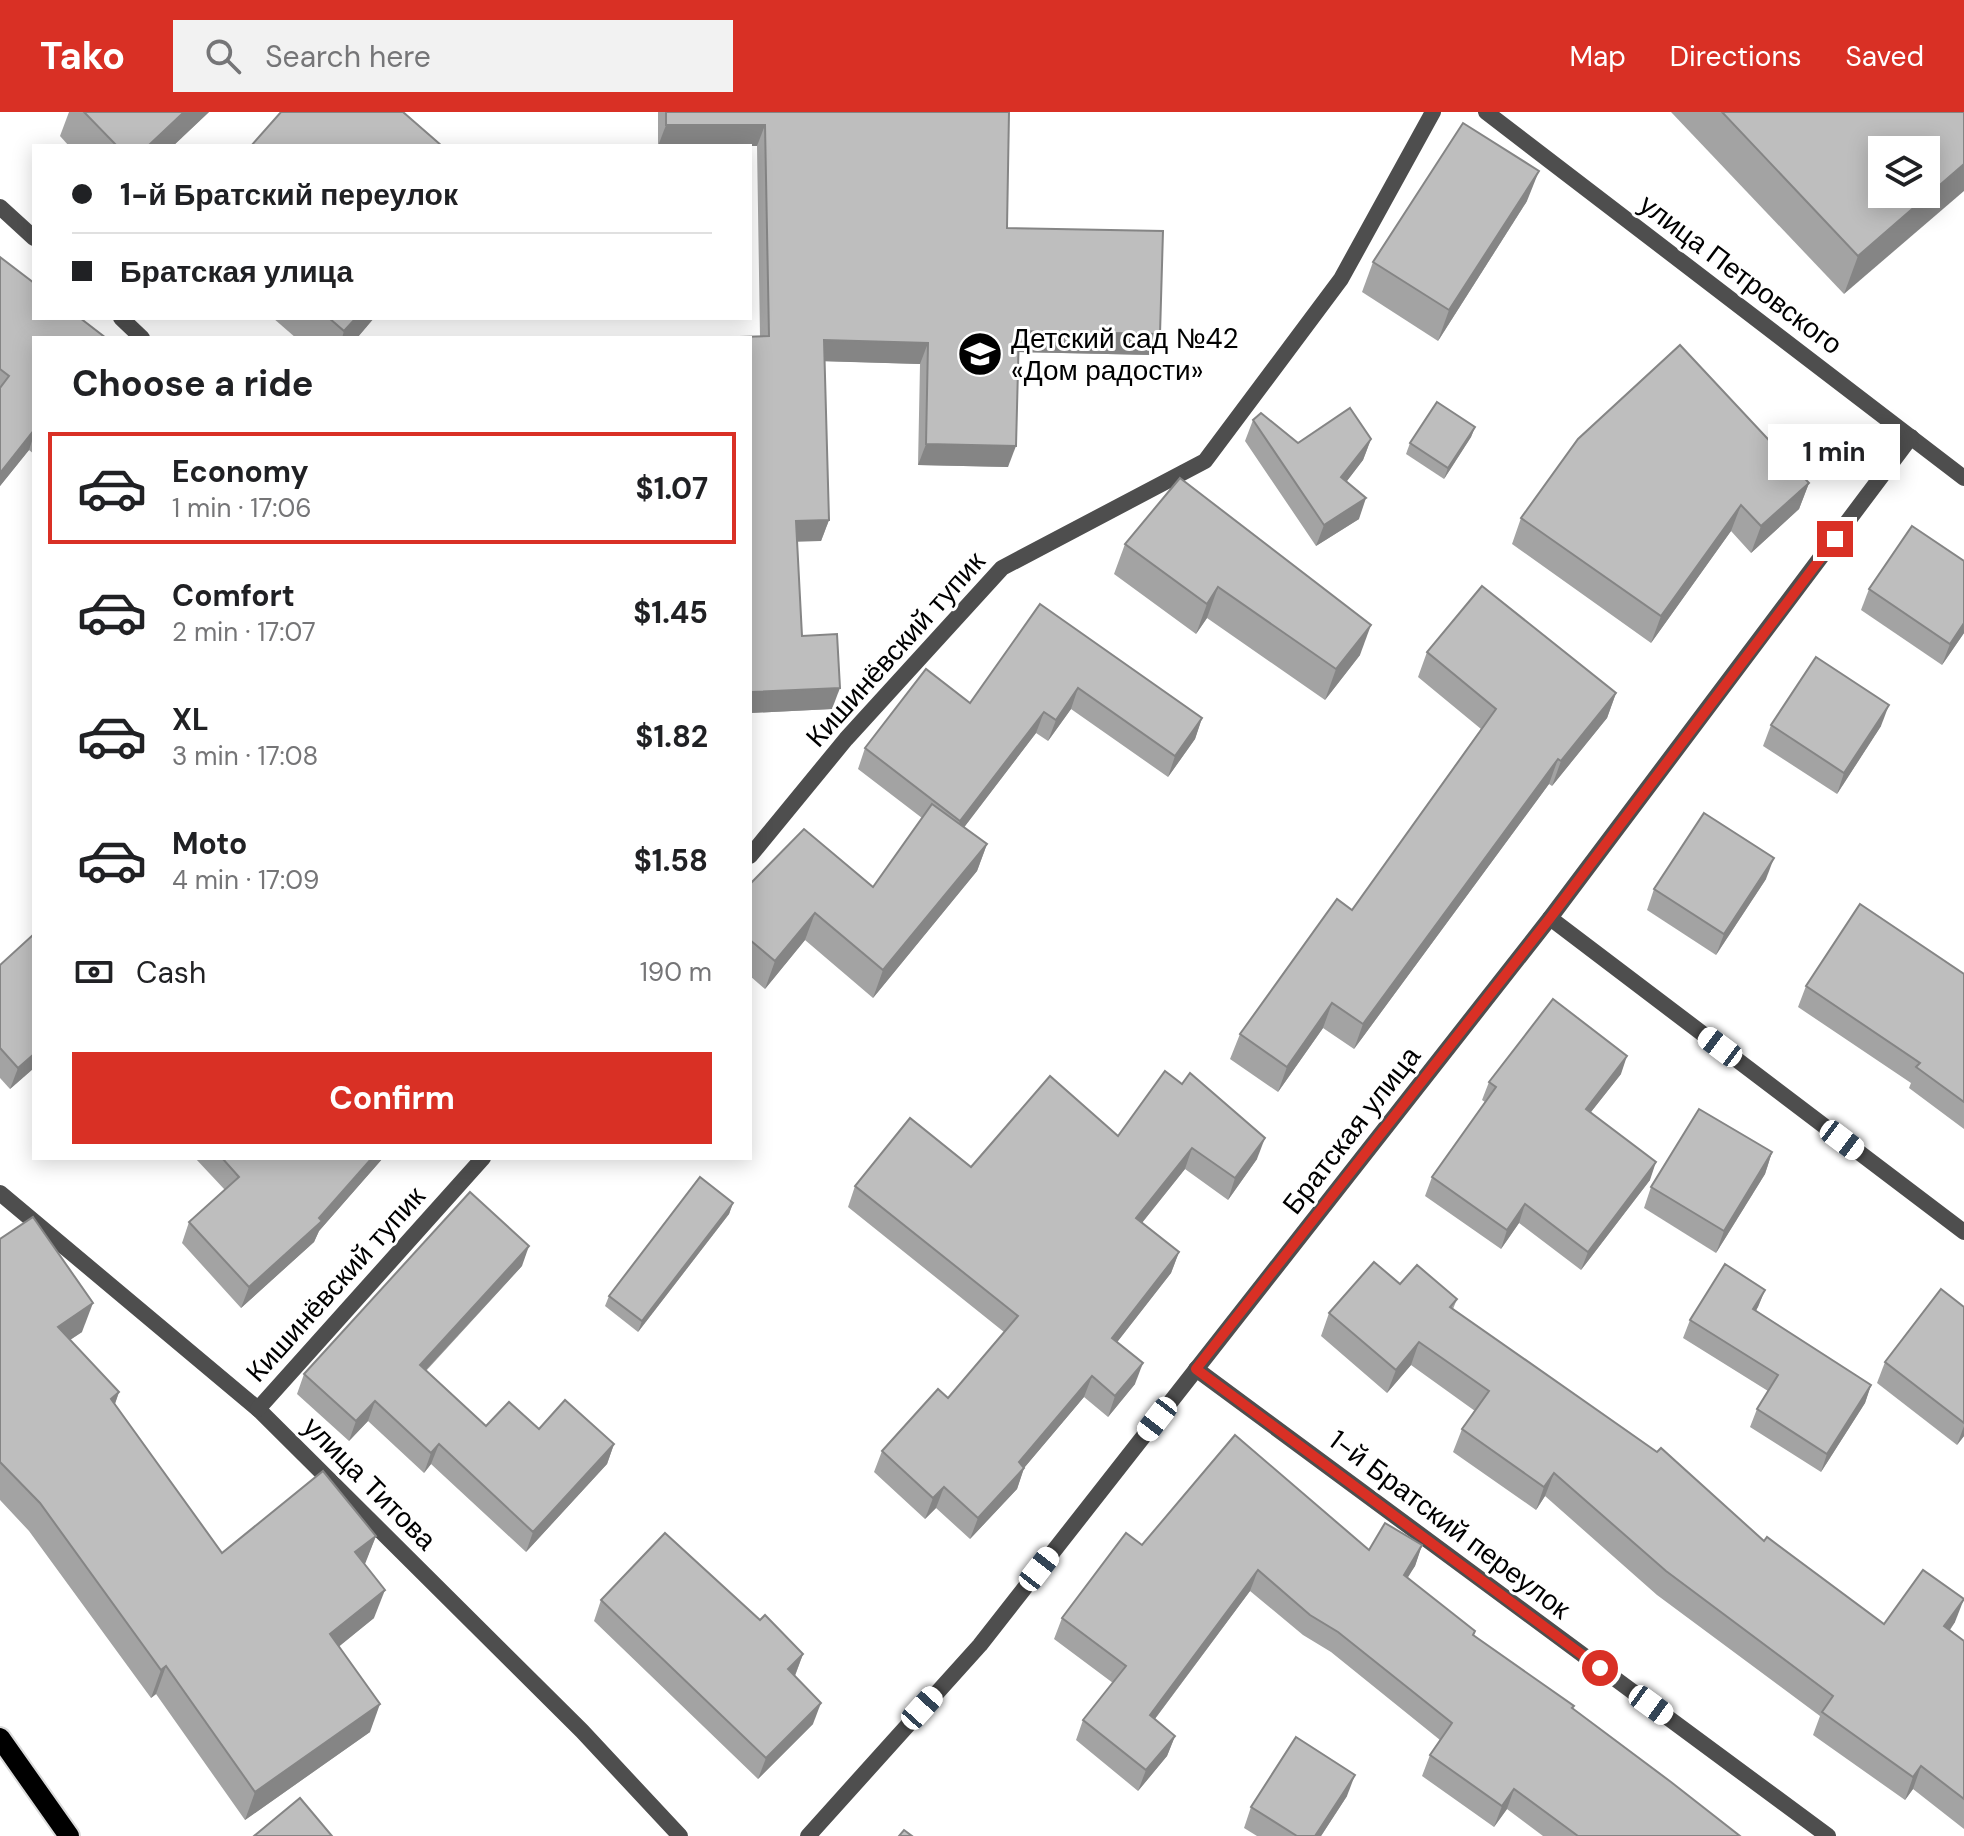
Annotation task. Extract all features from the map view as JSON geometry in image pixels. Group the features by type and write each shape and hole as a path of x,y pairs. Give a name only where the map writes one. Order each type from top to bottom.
{"main road":[{"path":"0,1738 69,1836"}],"street":[{"name":"Кишинёвский тупик","path":"752,854 846,739 1002,568 1205,461 1341,279 1433,112"},
{"name":"улица Петровского","path":"1486,112 1964,478"},
{"path":"0,207 32,236"},
{"path":"123,320 140,336"},
{"name":"Братская улица","path":"808,1836 980,1645 1550,918 1911,437"},
{"path":"752,830 765,839"},
{"path":"1550,918 1964,1232"},
{"name":"Кишинёвский тупик","path":"258,1409 481,1160"},
{"name":"улица Титова","path":"0,1193 258,1409 571,1720 680,1836"},
{"name":"1-й Братский переулок","path":"1196,1369 1828,1836"}],"building":[{"path":"84,112 184,112 150,144 115,144"},
{"path":"281,112 403,112 440,144 253,144"},
{"path":"666,112 1009,112 1007,228 1163,231 1160,334 1019,331 1016,446 926,444 928,343 824,340 829,520 796,521 802,636 837,634 840,688 752,692 752,337 769,336 765,125 666,125"},
{"path":"1722,112 1964,112 1964,164 1940,185 1940,136 1868,136 1868,208 1913,208 1858,256"},
{"path":"1463,123 1539,171 1449,310 1373,262"},
{"path":"0,257 32,281 32,320 83,320 103,336 32,336 32,433 0,473 0,388 9,376 0,369"},
{"path":"331,320 354,320 344,331"},
{"path":"1680,345 1809,483 1761,526 1741,505 1661,616 1521,518 1578,439"},
{"path":"1437,402 1475,427 1448,468 1410,443"},
{"path":"1350,408 1371,439 1341,477 1366,498 1324,525 1253,420 1261,413 1298,443"},
{"path":"1180,478 1371,625 1336,669 1218,587 1207,604 1125,544"},
{"path":"1912,526 1964,561 1964,623 1950,644 1869,589"},
{"path":"1482,586 1616,693 1561,761 1558,759 1363,1024 1332,1003 1287,1067 1240,1034 1337,899 1352,910 1496,709 1427,652"},
{"path":"1040,604 1202,718 1175,756 1078,688 1056,720 1044,712 960,821 865,748 926,669 970,703"},
{"path":"1816,657 1889,705 1844,773 1771,725"},
{"path":"932,804 987,844 883,970 815,913 775,961 752,942 752,882 804,829 873,887"},
{"path":"1704,813 1774,858 1724,934 1654,889"},
{"path":"1860,904 1964,974 1964,1102 1916,1067 1920,1063 1806,986"},
{"path":"32,936 32,1056 18,1068 0,1048 0,965"},
{"path":"1553,999 1627,1056 1586,1109 1656,1162 1588,1252 1525,1204 1507,1230 1432,1177 1496,1087 1489,1082"},
{"path":"1165,1071 1182,1084 1190,1073 1265,1138 1235,1178 1192,1148 1136,1218 1179,1252 1112,1338 1143,1363 1115,1396 1092,1376 1019,1462 1024,1468 978,1518 944,1487 933,1498 882,1451 938,1389 948,1398 1018,1316 855,1186 910,1118 971,1167 1050,1076 1118,1136"},
{"path":"1699,1109 1772,1152 1724,1231 1651,1187"},
{"path":"224,1160 370,1160 319,1218 322,1221 249,1287 189,1222 239,1177"},
{"path":"700,1177 733,1203 642,1321 609,1296"},
{"path":"470,1192 529,1246 420,1365 486,1426 509,1402 539,1429 565,1400 614,1444 533,1532 439,1444 431,1453 375,1401 356,1421 304,1374"},
{"path":"33,1217 93,1303 58,1327 119,1392 111,1399 222,1553 323,1471 376,1536 355,1552 385,1590 330,1634 380,1704 255,1792 166,1666 161,1670 40,1503 0,1462 0,1239"},
{"path":"1374,1262 1400,1284 1417,1265 1457,1299 1450,1307 1657,1452 1661,1448 1764,1541 1767,1537 1884,1624 1923,1570 1964,1599 1944,1626 1964,1641 1964,1799 1921,1766 1913,1777 1822,1712 1833,1696 1666,1571 1554,1473 1544,1487 1462,1429 1489,1391 1419,1342 1396,1370 1329,1313"},
{"path":"1725,1264 1765,1290 1753,1309 1871,1385 1827,1454 1757,1409 1778,1375 1690,1320"},
{"path":"1941,1289 1964,1307 1964,1423 1885,1362"},
{"path":"1235,1435 1369,1550 1385,1523 1422,1545 1404,1575 1475,1631 1473,1635 1574,1706 1572,1708 1740,1836 1578,1836 1514,1789 1502,1806 1430,1755 1452,1723 1338,1632 1310,1615 1258,1570 1150,1715 1175,1736 1146,1770 1083,1720 1126,1666 1062,1618 1126,1533 1142,1545"},
{"path":"665,1533 760,1620 765,1615 803,1654 788,1669 821,1703 766,1758 601,1600"},
{"path":"1296,1737 1355,1775 1315,1836 1297,1836 1251,1807"},
{"path":"300,1798 332,1836 254,1836"}],"place":[{"name":"Детский сад №42 «Дом радости»","path":"980,354"}],"route":[{"path":"1600,1668 1196,1369 1550,918 1835,539"}]}
